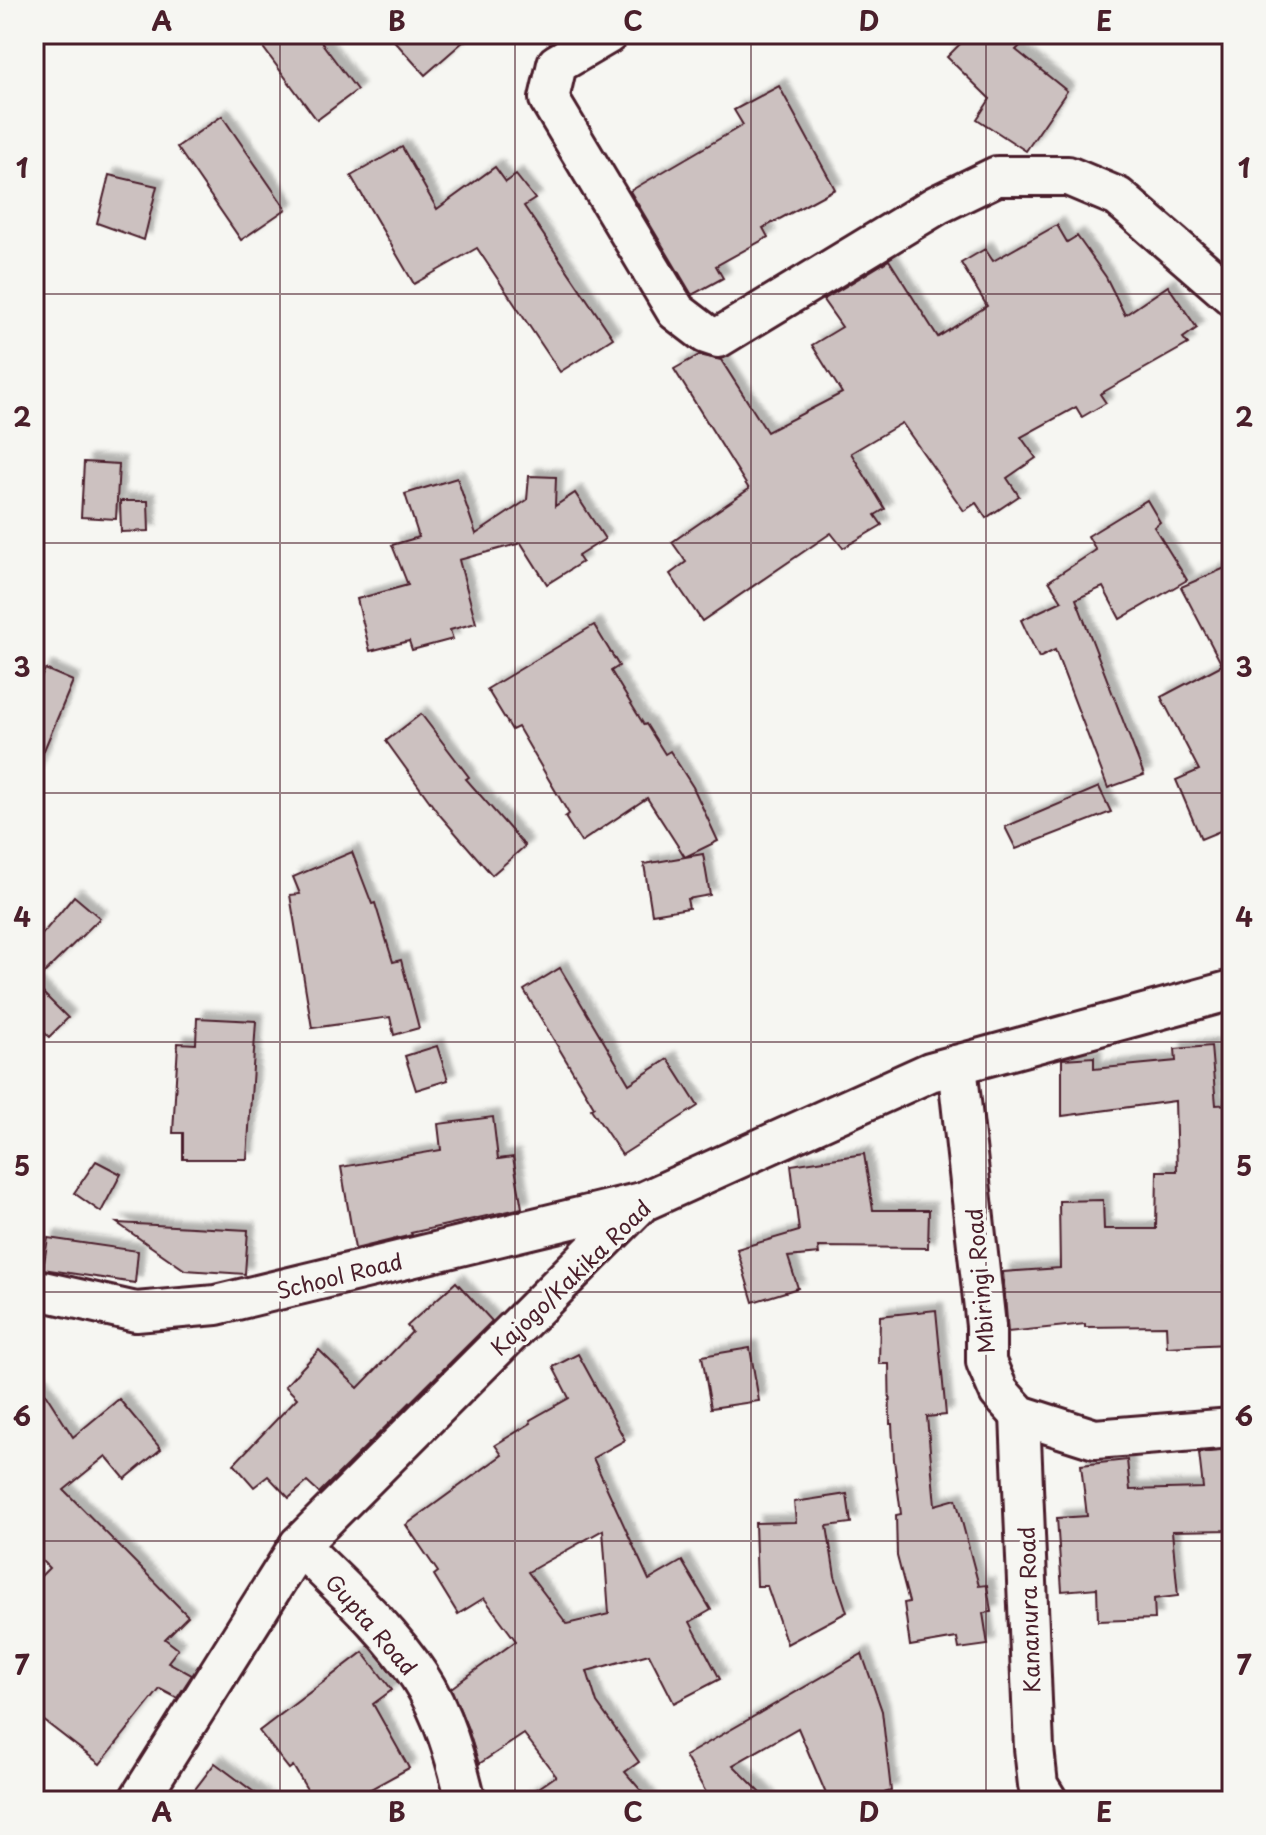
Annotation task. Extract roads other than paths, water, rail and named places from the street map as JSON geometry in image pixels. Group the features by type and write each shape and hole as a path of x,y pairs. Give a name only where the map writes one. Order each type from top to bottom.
{"street":[{"path":"608,34 557,64 549,99 676,311 706,334 718,338 937,205 997,176 1068,176 1118,197 1232,296"},
{"name":"Kajogo/Kakika Road","path":"138,1801 299,1545 642,1202 930,1072 1232,990"},
{"name":"Mbiringi Road","path":"957,1065 986,1326 986,1362 999,1392 1020,1415"},
{"name":"School Road","path":"41,1296 136,1312 216,1305 642,1202"},
{"path":"1020,1415 1095,1439 1232,1428"},
{"name":"Kananura Road","path":"1020,1415 1034,1748 1038,1785 1048,1801"},
{"name":"Gupta Road","path":"299,1545 380,1626 420,1677 453,1751 466,1801"}]}
